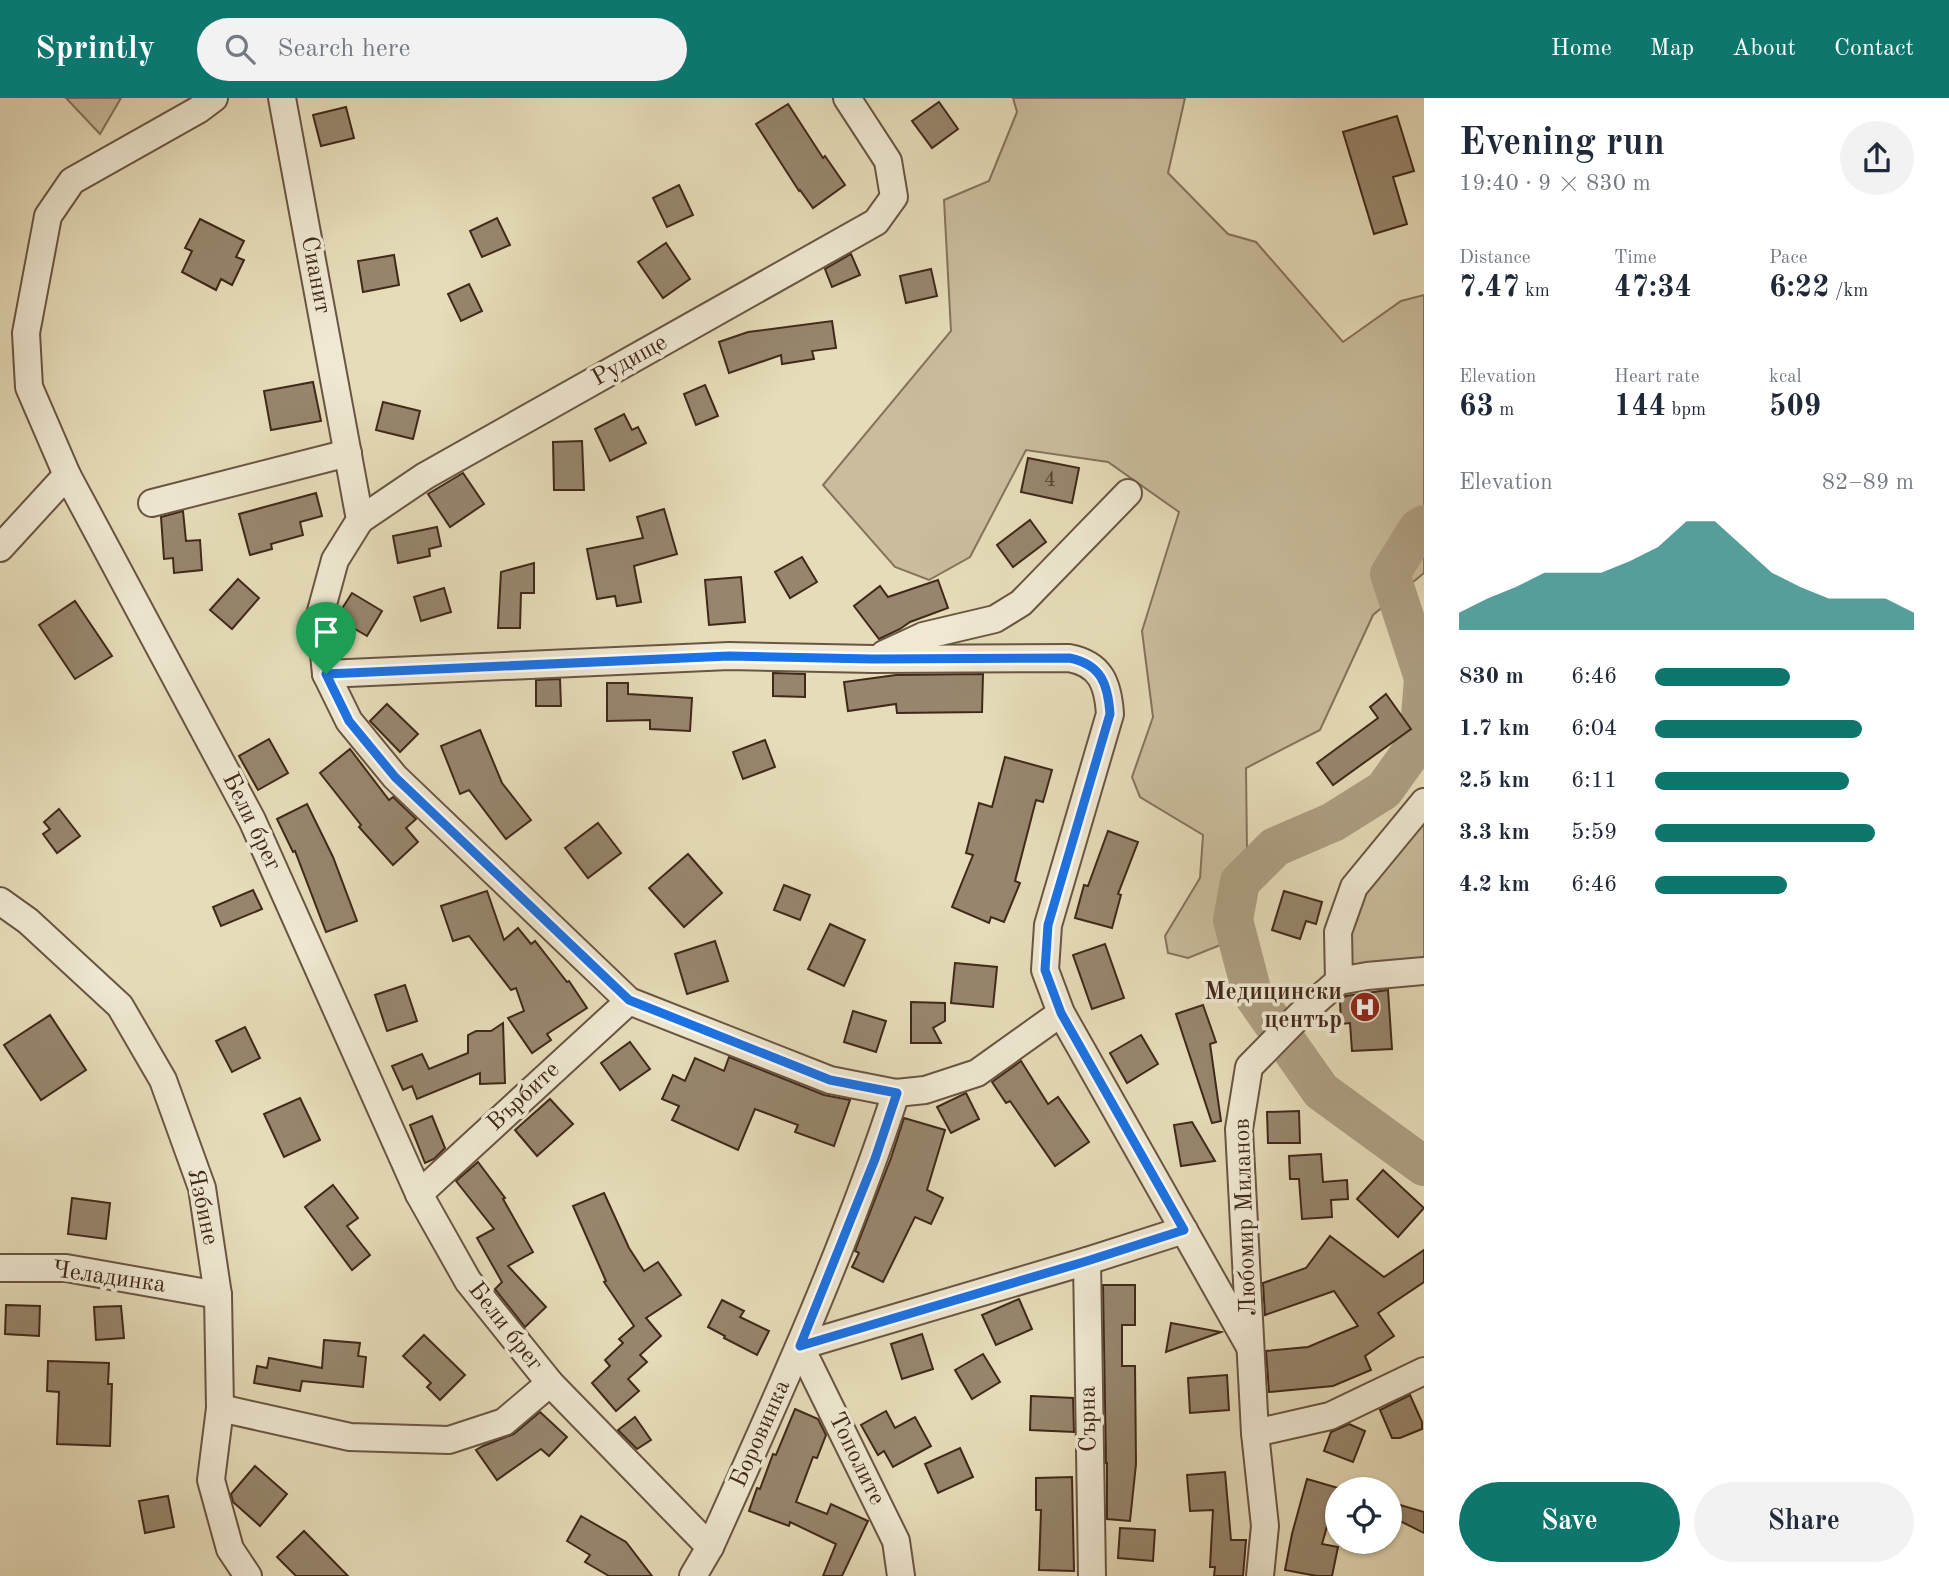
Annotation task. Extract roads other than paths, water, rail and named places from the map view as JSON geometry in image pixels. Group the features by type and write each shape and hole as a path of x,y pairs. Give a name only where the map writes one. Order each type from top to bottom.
{"street":[{"name":"Сианит","path":"282,98 360,520"},
{"name":"Рудище","path":"360,520 425,475 876,222 894,197 888,161 847,98"},
{"name":"Бели брег","path":"204,102 72,181 48,216 26,333 29,387 67,475 252,820 419,1194 468,1281 550,1383 710,1547"},
{"path":"152,503 348,453"},
{"path":"0,548 67,475"},
{"path":"873,659 923,636 995,619 1021,603 1128,492"},
{"path":"360,520 335,560 320,615 326,674 349,721 395,777 629,1000 830,1080 897,1093 925,1090 976,1073 1061,1013"},
{"path":"326,674 729,656 873,659 1069,658 1084,661 1104,682 1109,696 1110,714 1048,925 1045,970 1061,1013 1250,1347"},
{"path":"1424,802 1354,887 1338,932 1339,981 1424,971"},
{"name":"Язбине","path":"0,901 28,921 120,1006 163,1080 202,1188 218,1295 220,1408 211,1480 230,1549 248,1576"},
{"name":"Любомир Миланов","path":"1260,1576 1265,1526 1255,1433 1239,1129 1249,1067 1339,981"},
{"name":"Върбите","path":"419,1194 629,1000"},
{"name":"Боровинка","path":"693,1576 710,1547 800,1346 875,1159 897,1093"},
{"path":"800,1346 1184,1230"},
{"name":"Сърна","path":"1087,1261 1092,1576"},
{"name":"Челадинка","path":"0,1268 66,1268 218,1295"},
{"name":"Тополите","path":"800,1346 896,1541 901,1576"},
{"path":"1255,1433 1330,1416 1424,1371"},
{"path":"220,1408 350,1437 449,1440 504,1423 550,1383"}],"waterway":[{"path":"1424,525 1418,529 1390,574 1424,678"},
{"path":"1424,679 1419,741 1384,790 1333,822 1275,847 1240,882 1233,920 1252,993 1321,1091 1424,1166"}],"place":[{"name":"Медицински център","path":"1365,1007"}]}
